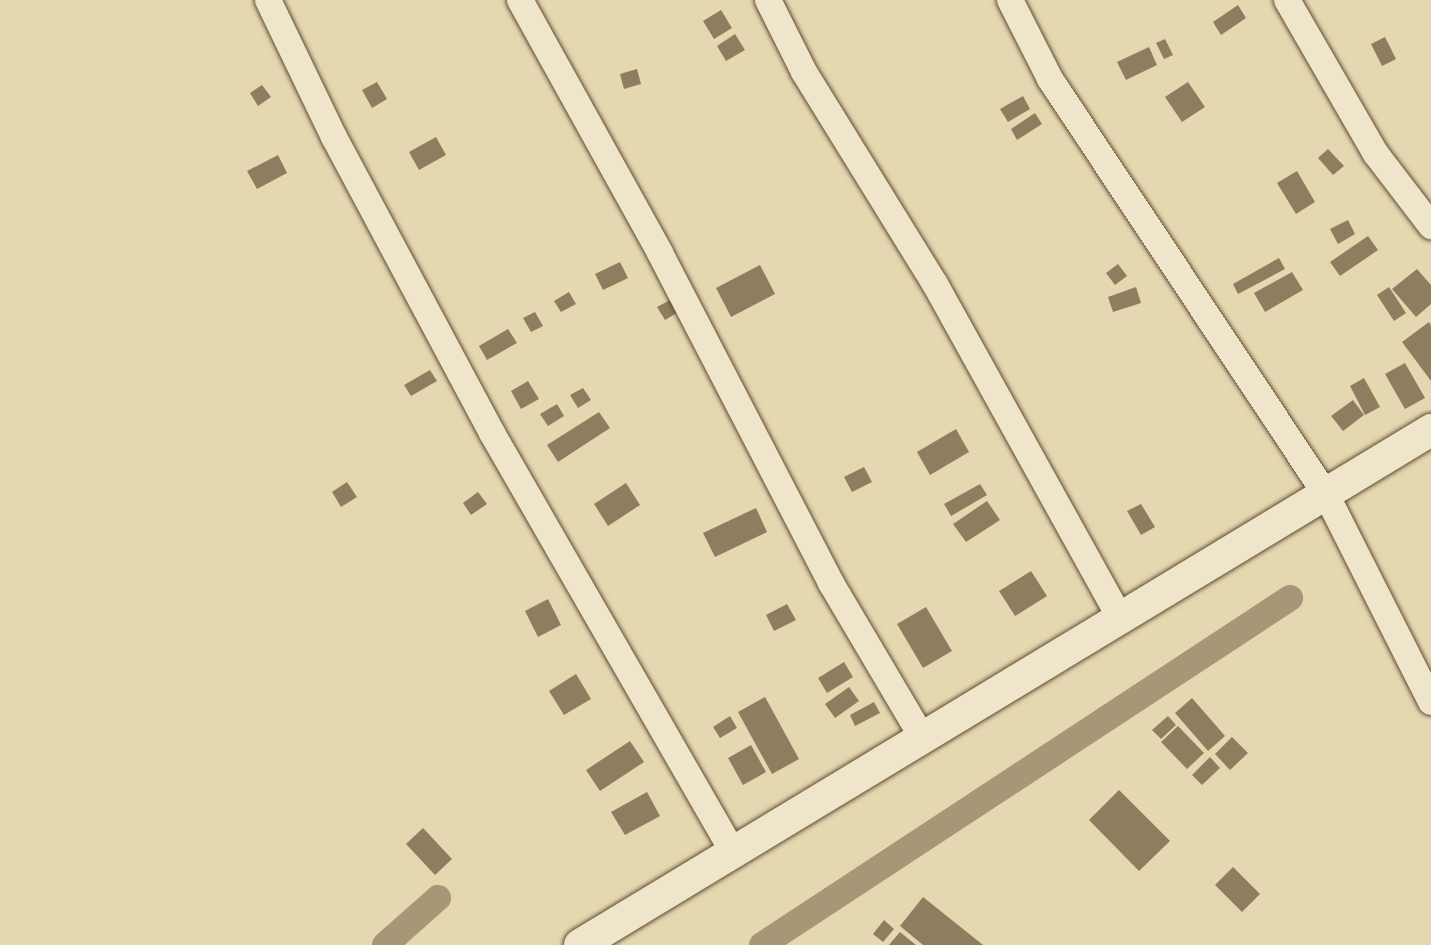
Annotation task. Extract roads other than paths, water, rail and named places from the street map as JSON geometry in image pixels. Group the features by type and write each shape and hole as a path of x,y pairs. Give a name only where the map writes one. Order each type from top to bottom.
{"street":[{"path":"268,0 334,137 492,433 732,851"},
{"path":"520,0 660,253 831,583 922,737"},
{"path":"768,0 804,72 934,284 1121,619"},
{"path":"1010,0 1058,90 1326,494 1431,702"},
{"path":"1287,0 1376,154 1431,226"},
{"path":"580,945 1431,430"}],"waterway":[{"path":"762,945 1290,598"},
{"path":"385,945 438,898"}]}
